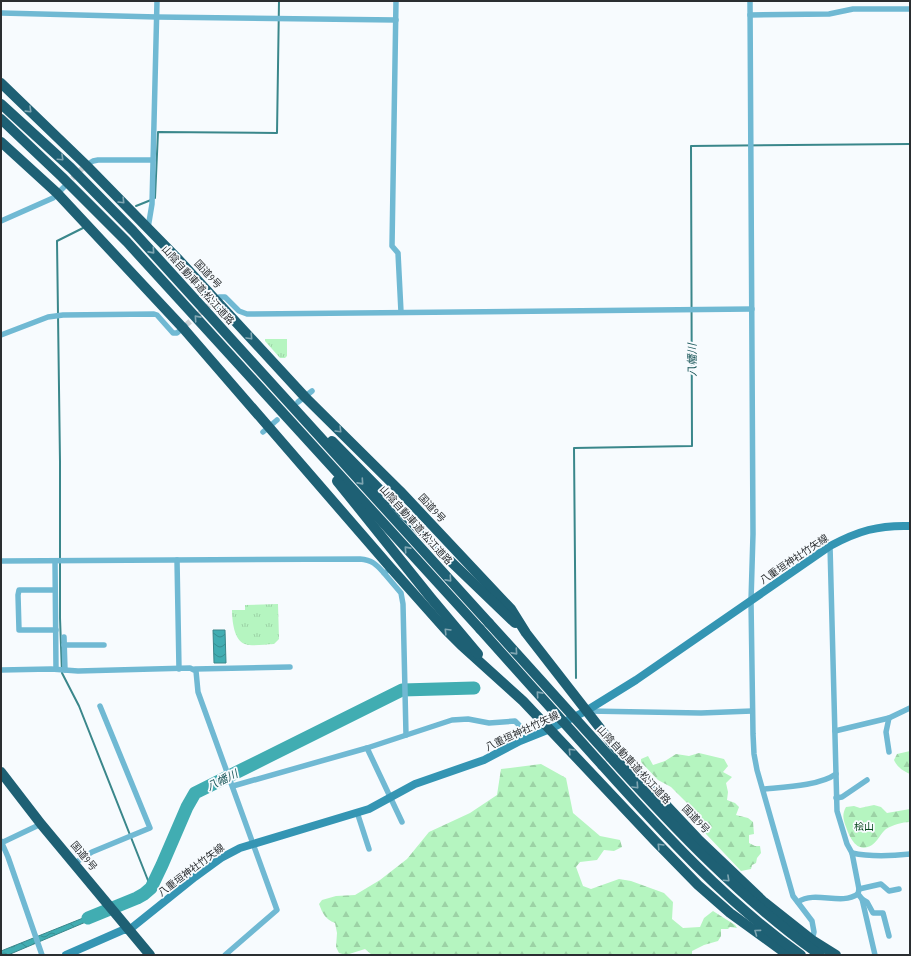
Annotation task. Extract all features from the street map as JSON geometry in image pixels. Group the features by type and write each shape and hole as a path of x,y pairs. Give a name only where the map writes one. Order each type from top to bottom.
{"highway":[{"name":"国道9号","path":"1,83 148,228 305,397 400,491 511,609 526,633 631,768 698,839 764,902 812,940 836,955"},
{"name":"山陰自動車道;松江道路","path":"1,104 71,168 133,231 281,393 602,764 673,842 760,924 801,955"},
{"name":"山陰自動車道;松江道路","path":"1,119 127,242 484,626 686,839 714,867 768,916 820,955"},
{"path":"1,142 61,190 185,327 270,426 387,570 446,630 523,700 698,885 730,913 788,955"},
{"path":"236,361 258,390 336,480 431,598 503,683"},
{"path":"281,393 345,453 444,555 526,633"},
{"name":"国道9号","path":"1,772 41,824 150,955"}],"main road":[{"name":"八重垣神社竹矢線","path":"129,930 221,858 240,848 369,809 415,784 484,760 500,753 520,741 550,729 586,711 751,601 830,546 852,535 873,528 892,525 910,526"},
{"path":"66,955 123,930 129,930"}],"street":[{"path":"148,228 152,204 157,1"},
{"path":"396,1 392,246 398,253 400,312"},
{"path":"750,1 753,534 751,601 754,754 757,770 793,896 812,920 814,932 812,940"},
{"path":"750,14 830,14 853,9 910,8"},
{"path":"1,12 157,17 396,20"},
{"path":"85,166 98,160 153,160"},
{"path":"1,221 52,198 61,190"},
{"path":"215,301 219,297 225,297 239,311 247,314 752,309"},
{"path":"1,335 48,317 63,315 154,314 157,315 174,333 177,333 185,327"},
{"path":"830,546 837,811 847,844 852,853 858,891 862,899 875,955"},
{"path":"1,561 368,559 387,570 401,593 403,604 406,735"},
{"path":"177,560 178,668"},
{"path":"58,561 55,590 56,630 61,669"},
{"path":"55,590 20,590 18,595 19,630 56,630"},
{"path":"61,669 64,637"},
{"path":"64,645 104,645"},
{"path":"1,670 61,669 78,671 178,668 190,668 195,670 290,667"},
{"path":"195,670 197,673 198,692 254,843 277,910 225,955"},
{"path":"75,863 92,852 150,828 100,706"},
{"path":"835,731 889,718 910,708"},
{"path":"586,711 701,713 752,711"},
{"path":"233,786 367,748 452,720 468,718 489,723 515,721 519,725 520,741"},
{"path":"888,752 886,732 889,718"},
{"path":"367,748 389,798 402,822"},
{"path":"763,789 820,782 829,779 836,774"},
{"path":"836,798 842,797 867,780"},
{"path":"357,812 369,848"},
{"path":"41,824 1,843 8,857 42,955"},
{"path":"852,853 886,856 910,854"},
{"path":"798,902 806,898 848,898 858,891 881,884 890,891 899,890"},
{"path":"862,899 867,902 873,913 883,913 889,936"}],"green space":[{"path":"265,339 287,339 287,356 285,358 280,358 265,341"},
{"path":"278,604 279,639 274,644 252,645 245,644 238,639 234,630 232,610 245,610 245,605"},
{"path":"910,751 910,774 900,768 894,760 897,754"},
{"path":"699,753 724,759 728,766 723,772 732,777 726,783 728,792 727,800 735,803 739,807 736,815 748,818 753,822 754,834 749,835 749,843 755,846 760,846 761,853 757,858 756,863 752,865 751,869 741,871 706,834 690,806 671,787 658,780 641,762 641,759 648,756 653,765 665,761 676,754 689,756"},
{"path":"541,764 566,778 573,813 600,836 620,840 622,847 614,851 604,850 597,860 580,862 576,867 583,886 591,889 619,879 631,881 664,893 673,902 672,919 683,928 700,927 704,918 713,911 735,925 737,928 730,927 728,929 721,929 721,936 718,941 704,945 692,951 692,955 372,955 365,949 346,955 339,953 336,947 337,933 335,923 329,920 323,913 319,904 322,900 336,896 355,895 380,880 407,859 429,832 470,813 497,795 501,769"},
{"name":"桧山","path":"874,805 881,807 887,813 910,809 910,822 901,823 886,829 876,842 862,848 855,844 850,836 843,817 844,812 846,807 854,806 860,808"}],"water":[{"path":"213,630 225,630 226,663 214,663"},
{"path":"103,910 107,913 8,955 1,955 1,951"}],"waterway":[{"path":"155,198 158,132 277,133 279,1"},
{"name":"八幡川","path":"576,678 574,448 692,446 691,146 910,144"},
{"path":"136,206 151,200"},
{"path":"83,228 57,241 60,461 60,618 62,673 79,706 151,888"},
{"name":"八幡川","path":"88,918 137,898 151,888 187,807 195,793 402,690 474,688"}],"tunnel":[{"path":"66,184 83,168"},
{"path":"186,325 213,302"}]}
